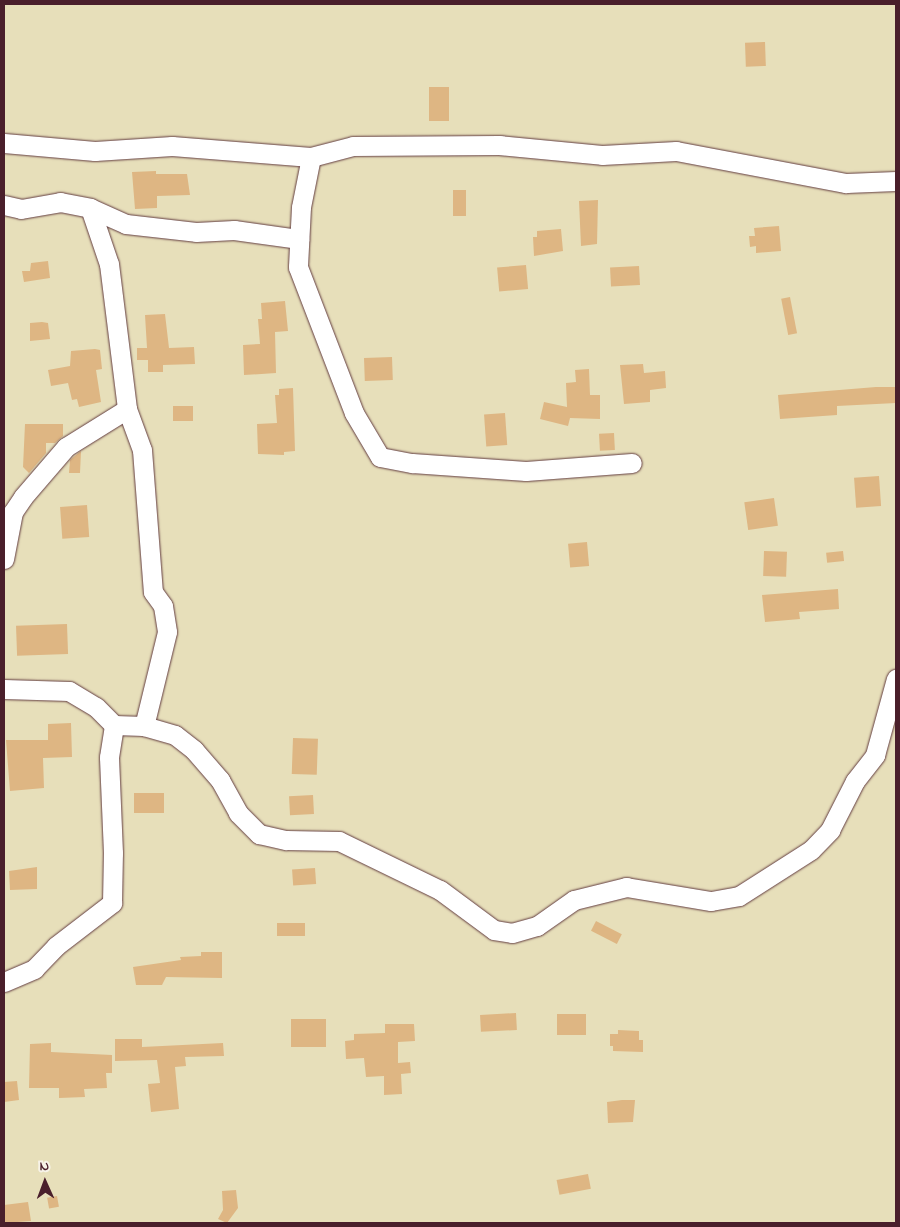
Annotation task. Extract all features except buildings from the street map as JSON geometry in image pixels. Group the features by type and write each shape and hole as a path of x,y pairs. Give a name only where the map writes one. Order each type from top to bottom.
{"street":[{"path":"4,143 95,151 172,146 311,157 353,146 499,145 602,154 676,151 846,183 896,181"},
{"path":"311,157 301,208 298,267 354,412 380,457 412,463 526,470 632,463"},
{"path":"4,205 21,209 60,202 90,208 126,224 196,232 234,230 299,239"},
{"path":"90,208 109,264 127,409 142,450 144,498 152,550 150,573 153,592 162,606 167,632 144,726"},
{"path":"4,559 13,512 23,497 66,447 127,409"},
{"path":"4,688 69,690 96,708 114,725 144,726 175,735 194,750 220,780 238,813 259,834 286,840 339,841 440,890 494,930 512,933 537,926 574,900 626,887 711,901 739,896 811,850 830,830 854,781 875,755 883,717 896,679"},
{"path":"4,982 34,969 56,946 112,903 113,853 109,757 114,725"}]}
